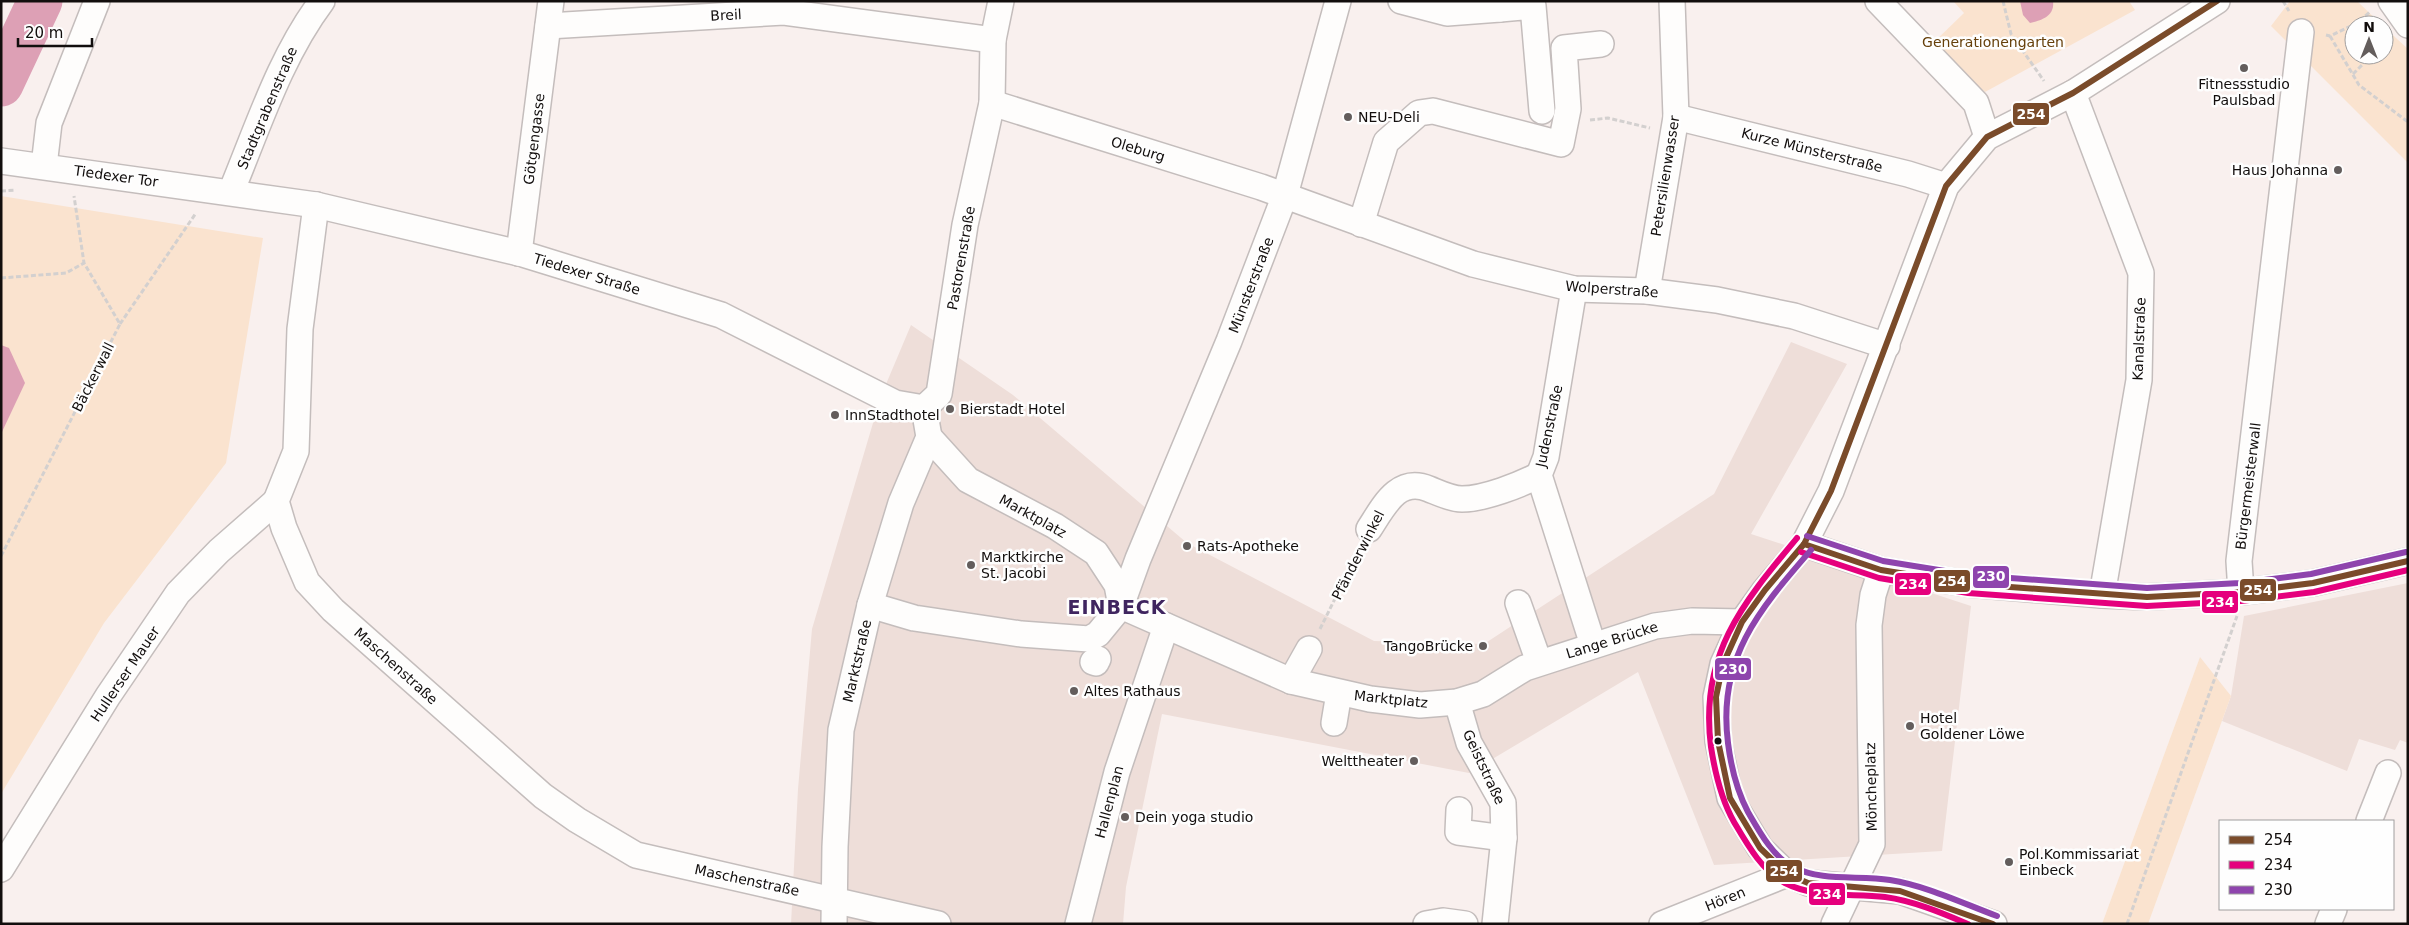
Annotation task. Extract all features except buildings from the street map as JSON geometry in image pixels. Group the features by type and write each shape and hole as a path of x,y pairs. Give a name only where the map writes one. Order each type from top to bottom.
{"street":[{"path":"44,166 50,123 97,1"},
{"name":"Stadtgrabenstraße","path":"222,191 286,59 307,21 322,1"},
{"name":"Götgengasse","path":"520,253 550,1"},
{"name":"Pastorenstraße","path":"924,408 939,394 965,225 992,103 993,40 1001,1"},
{"name":"Münsterstraße","path":"1121,606 1138,559 1229,341 1285,195 1338,1"},
{"path":"1401,1 1447,12 1500,5 1534,6 1542,111"},
{"name":"Petersilienwasser","path":"1647,291 1674,125 1672,1"},
{"path":"1878,1 1976,103 1987,137"},
{"path":"1994,924 1900,891 1808,882 1787,874 1760,848 1730,798 1718,741 1718,689 1723,664 1742,622 1765,590 1804,544 1831,491 1946,186 1987,137 2065,97 2217,1"},
{"path":"2383,4 2408,25"},
{"name":"Breil","path":"548,26 784,12 993,40"},
{"name":"Bürgermeisterwall","path":"2241,592 2239,562 2301,32"},
{"path":"1361,224 1386,142 1418,114 1432,111 1561,144 1566,128 1568,109 1564,48 1601,44"},
{"name":"Kanalstraße","path":"2065,97 2141,273 2139,380 2102,595"},
{"name":"Oleburg","path":"992,103 1285,195"},
{"name":"Kurze Münsterstraße","path":"1674,125 1908,174 1946,186"},
{"name":"Tiedexer Tor","path":"2,161 222,191"},
{"name":"Tiedexer Straße","path":"222,191 316,205 520,253 721,315 895,403 924,408"},
{"name":"Wolperstraße","path":"1285,195 1473,264 1574,289 1647,291 1717,300 1794,316 1887,346"},
{"path":"276,501 296,451 300,329 316,205"},
{"name":"Judenstraße","path":"1574,289 1546,457 1539,474 1594,645"},
{"path":"924,408 929,437"},
{"name":"Marktstraße","path":"834,924 840,730 870,605 901,503 929,437"},
{"name":"Marktplatz","path":"929,437 968,480 1054,526 1096,553 1117,585 1121,606 1291,681 1339,693 1420,705 1457,702 1483,694 1514,673"},
{"name":"Pfänderwinkel","path":"1370,528 1389,498 1403,487 1420,485 1462,499 1524,483 1539,474"},
{"name":"Hullerser Mauer","path":"1,869 108,696 178,593 219,551 276,501"},
{"name":"Maschenstraße","path":"276,501 284,528 308,582 333,610 543,796 577,820 636,854 938,924"},
{"path":"1804,544 1881,570 1970,584 2147,597 2241,592 2313,582 2408,561"},
{"name":"Möncheplatz","path":"1834,924 1854,886 1872,844 1869,625 1873,595 1881,570"},
{"path":"1518,603 1538,662"},
{"path":"870,605 914,618 1094,654 1098,634 1121,606"},
{"name":"Lange Brücke","path":"1514,673 1538,662 1655,626 1692,621 1742,622"},
{"name":"Hallenplan","path":"1078,924 1117,772 1166,626"},
{"path":"1291,681 1310,649"},
{"path":"1334,723 1339,693"},
{"name":"Geiststraße","path":"1457,702 1469,743 1503,803 1505,817 1504,838 1495,924"},
{"path":"2369,820 2388,773"},
{"path":"1459,810 1458,832 1504,838"},
{"name":"Hören","path":"1662,924 1787,874"},
{"path":"2328,924 2334,910"},
{"path":"1426,924 1443,921 1466,924"}],"path":[{"path":"2003,1 2011,34 2065,97"},
{"path":"2369,15 2383,4"},
{"path":"2301,32 2330,36 2344,30"},
{"path":"2330,36 2359,85 2408,122"},
{"path":"2353,74 2362,65"},
{"path":"1566,128 1588,120 1608,118 1674,125"},
{"name":"Bäckerwall","path":"1,556 120,324 222,191"},
{"path":"74,192 84,263 120,324"},
{"path":"1,278 66,273 84,263"},
{"name":"Pfänderwinkel","path":"1310,649 1370,528"},
{"path":"2127,924 2224,656 2239,612 2241,592"}],"shaded area":[{"path":"2020,1 2053,1 2053,6 2050,14 2030,23 2023,15"},
{"path":"911,325 1013,395 1187,543 1374,641 1484,644 1714,494 1791,342 1847,364 1751,534 1971,606 1942,851 1714,865 1638,672 1469,773 1162,714 1126,887 1123,924 791,924 798,789 812,629 881,396"},
{"path":"1,345 9,348 25,383 1,434"},
{"path":"2408,583 2408,743 2400,740 2395,750 2359,739 2347,771 2222,721 2231,696 2244,616"}],"green space":[{"name":"Generationengarten","path":"1953,1 2129,1 2135,10 1985,92 1931,45 1964,13"},
{"path":"2290,1 2357,1 2372,15 2344,15 2344,65 2394,65 2394,36 2408,49 2408,163 2271,26"},
{"path":"1,196 263,238 226,463 104,623 1,794"},
{"path":"2200,657 2231,696 2148,924 2102,924"}],"waterway":[{"path":"1,84 40,1"}],"transit line":[{"name":"254","path":"1993,924 1900,891 1808,883 1787,874 1760,848 1730,798 1718,741 1716,697 1723,664 1742,622 1765,590 1804,544 1831,491 1946,186 1987,137 2073,93 2217,1"},
{"name":"230","path":"1807,536 1883,561 1970,575 2147,588 2240,583 2311,574 2406,552"},
{"name":"234","path":"1797,538 1742,609 1718,658 1712,685 1709,714 1714,766 1725,804 1744,839 1762,864 1769,872 1785,883 1809,891 1834,895 1885,897 1907,901 1968,924"},
{"name":"254","path":"1804,544 1881,570 1969,584 2147,597 2241,592 2313,583 2408,561"},
{"name":"230","path":"1811,550 1759,615 1746,637 1736,660 1729,685 1726,713 1729,752 1738,787 1748,812 1762,835 1779,857 1786,863 1804,872 1816,875 1890,880 1904,883 1997,916"},
{"name":"234","path":"1801,552 1879,578 1968,593 2147,606 2241,601 2314,592 2408,570"}],"place":[{"name":"Fitnessstudio Paulsbad","path":"2244,68"},
{"name":"NEU-Deli","path":"1348,117"},
{"name":"Haus Johanna","path":"2338,170"},
{"name":"Bierstadt Hotel","path":"950,409"},
{"name":"InnStadthotel","path":"835,415"},
{"name":"Rats-Apotheke","path":"1187,546"},
{"name":"Marktkirche St. Jacobi","path":"971,565"},
{"name":"TangoBrücke","path":"1483,646"},
{"name":"Altes Rathaus","path":"1074,691"},
{"name":"Hotel Goldener Löwe","path":"1910,726"},
{"name":"Welttheater","path":"1414,761"},
{"name":"Dein yoga studio","path":"1125,817"},
{"name":"Pol.Kommissariat Einbeck","path":"2009,862"}],"district":[{"name":"EINBECK","path":"1117,607"}]}
